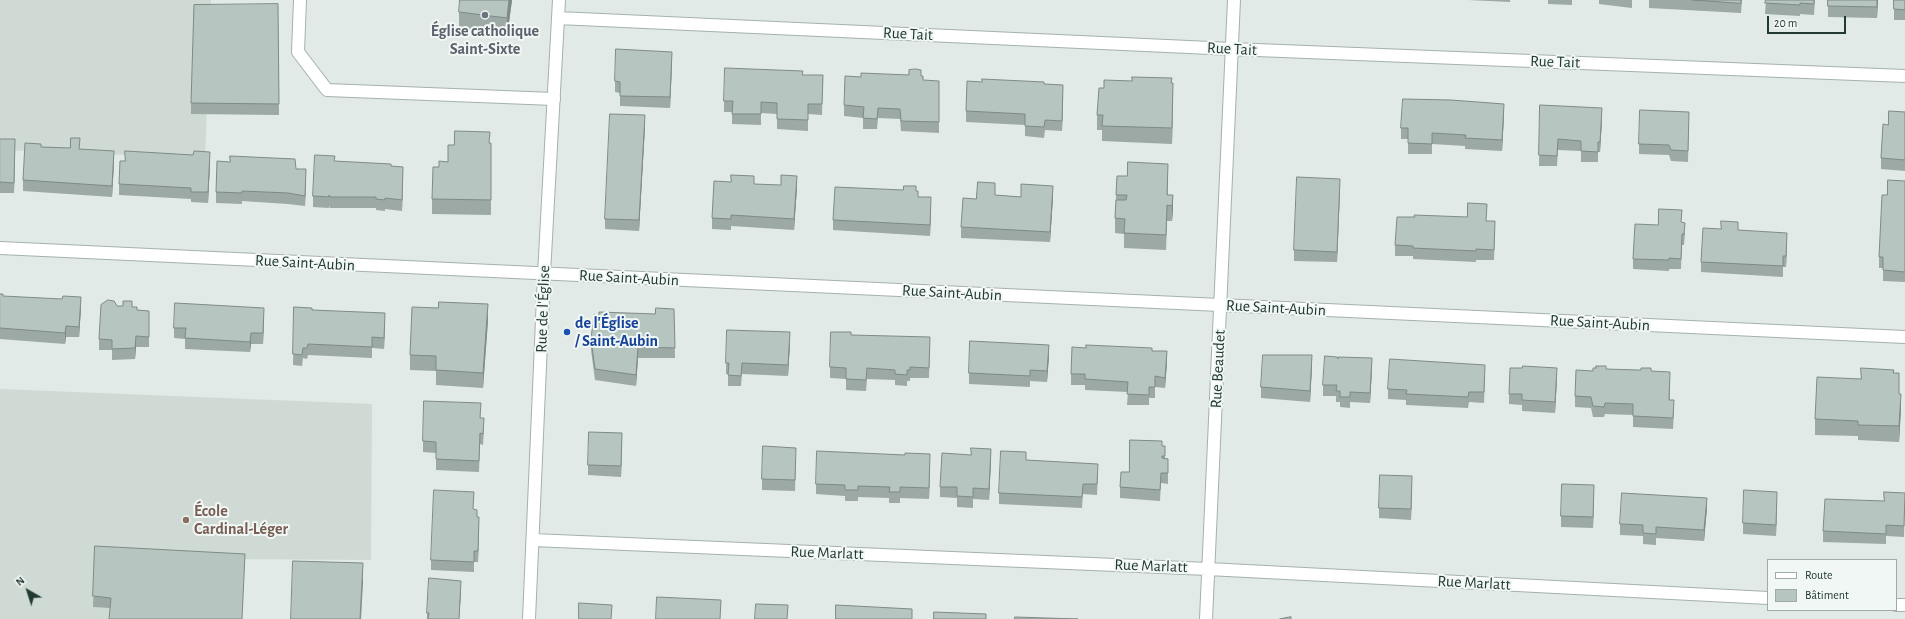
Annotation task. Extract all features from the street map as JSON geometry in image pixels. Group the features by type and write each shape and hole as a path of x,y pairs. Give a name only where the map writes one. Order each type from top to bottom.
{"street":[{"path":"300,0 298,52 327,90 554,99"},
{"name":"Rue de l'Église","path":"529,619 544,274 559,0"},
{"name":"Rue Beaudet","path":"1206,619 1222,305 1234,0"},
{"name":"Rue Tait","path":"558,18 1232,49 1905,76"},
{"name":"Rue Saint-Aubin","path":"0,248 1905,337"},
{"name":"Rue Marlatt","path":"533,540 1208,569 1767,598"}],"shaded area":[{"path":"0,0 211,0 205,158 0,150"},
{"name":"École Cardinal-Léger","path":"0,389 372,404 371,560 229,559 226,619 0,619"}],"building":[{"path":"460,0 509,0 507,18 459,12"},
{"path":"1693,0 1741,0 1741,3"},
{"path":"1766,0 1814,0 1814,4 1800,3 1800,5 1765,3"},
{"path":"1828,0 1877,0 1877,7 1828,6"},
{"path":"1894,0 1905,0 1905,10 1894,9"},
{"path":"278,4 279,104 191,103 194,5"},
{"path":"616,49 672,52 670,97 620,96 620,82 615,81"},
{"path":"725,68 803,71 802,75 823,75 822,104 808,104 808,120 777,119 777,103 761,102 761,114 732,114 733,101 724,101"},
{"path":"909,70 921,70 923,80 939,81 939,122 901,121 900,109 878,108 877,119 863,118 864,107 844,105 845,76 861,77 861,73 909,75"},
{"path":"1132,77 1172,78 1172,128 1102,126 1103,115 1097,115 1099,88 1104,88 1104,80 1132,81"},
{"path":"982,79 1044,82 1044,84 1063,85 1062,121 1045,120 1044,127 1025,126 1025,114 966,111 967,81 982,82"},
{"path":"1403,99 1451,100 1504,104 1502,140 1465,138 1466,135 1432,133 1432,144 1408,143 1408,128 1401,128"},
{"path":"1540,105 1602,108 1598,152 1581,151 1581,141 1558,139 1557,156 1539,155"},
{"path":"1640,110 1689,112 1688,151 1671,150 1669,145 1639,144"},
{"path":"1889,111 1905,112 1905,160 1881,158 1883,124 1888,125"},
{"path":"610,114 645,115 639,220 605,219"},
{"path":"455,131 490,132 491,200 432,199 433,167 439,167 439,161 448,162 448,145 454,145"},
{"path":"71,138 80,138 79,149 114,151 112,186 23,180 25,143 41,144 41,147 70,148"},
{"path":"0,139 15,139 14,183 0,182"},
{"path":"125,151 193,155 194,151 210,152 208,192 191,192 191,188 119,184 120,161 125,161"},
{"path":"315,155 335,156 334,161 391,164 391,166 403,167 402,200 385,198 385,200 376,199 376,197 330,197 329,195 329,197 313,196"},
{"path":"230,156 295,159 296,169 306,169 305,196 288,193 242,191 242,193 216,192 217,161 230,162"},
{"path":"1128,162 1168,164 1167,195 1173,195 1172,206 1167,205 1166,235 1124,233 1125,219 1115,218 1116,200 1126,200 1127,195 1116,195 1117,176 1127,176"},
{"path":"731,175 754,176 754,184 781,185 781,175 797,176 794,219 731,215 731,219 712,218 714,181 731,182"},
{"path":"1297,177 1340,179 1337,252 1294,250"},
{"path":"1888,180 1905,181 1905,272 1883,270 1883,257 1879,257 1882,195 1887,195"},
{"path":"978,182 995,183 995,195 1021,197 1021,184 1053,186 1050,232 961,227 963,198 976,199"},
{"path":"904,186 916,186 918,197 931,197 930,225 833,220 835,187 903,190"},
{"path":"1468,203 1487,204 1486,221 1495,221 1494,250 1476,249 1476,251 1413,248 1413,246 1395,245 1397,217 1415,217 1414,215 1467,217"},
{"path":"1659,209 1682,210 1681,222 1685,223 1684,234 1682,234 1681,259 1633,259 1635,224 1658,225"},
{"path":"1721,221 1738,222 1738,230 1787,233 1786,256 1783,256 1783,266 1701,262 1703,228 1721,229"},
{"path":"0,294 3,294 3,296 62,299 63,296 81,297 79,327 66,326 65,333 0,328"},
{"path":"108,300 114,301 117,306 123,306 123,301 132,301 132,307 137,307 137,310 149,311 149,337 136,336 135,348 112,349 112,340 99,339 101,305"},
{"path":"439,302 488,304 483,373 436,370 436,356 410,355 412,307 438,308"},
{"path":"175,303 264,308 263,333 251,333 250,342 185,338 186,328 174,328"},
{"path":"294,307 312,308 312,310 385,313 384,338 372,337 372,347 308,344 307,348 303,348 302,355 293,354"},
{"path":"656,308 674,309 675,348 638,347 636,375 595,369 591,339 594,314 599,317 599,312 655,314"},
{"path":"727,330 790,332 788,365 742,363 741,376 728,375 729,363 726,363"},
{"path":"831,332 851,332 851,335 930,337 929,368 910,367 910,370 907,370 907,375 895,374 895,370 867,368 866,380 846,379 846,368 830,367"},
{"path":"970,341 1049,345 1047,371 1030,370 1030,376 969,373"},
{"path":"1086,345 1152,348 1152,351 1167,351 1165,378 1155,376 1155,387 1149,387 1149,395 1127,394 1128,382 1085,379 1085,374 1071,374 1072,347 1086,348"},
{"path":"1263,355 1312,355 1310,391 1261,387"},
{"path":"1325,356 1337,357 1338,359 1338,357 1372,358 1370,393 1350,392 1350,397 1340,397 1340,391 1336,391 1337,385 1323,385"},
{"path":"1390,359 1485,365 1484,392 1469,392 1468,397 1406,394 1407,390 1388,389"},
{"path":"1523,366 1557,368 1555,402 1522,400 1522,394 1509,394 1510,368 1522,368"},
{"path":"1596,366 1606,366 1606,369 1641,370 1641,368 1651,368 1651,371 1670,372 1669,400 1674,400 1673,418 1633,416 1633,404 1605,403 1604,407 1593,406 1591,397 1575,396 1576,370 1593,371 1593,368 1596,368"},
{"path":"1861,368 1894,370 1893,373 1899,373 1899,394 1901,394 1899,426 1858,425 1858,421 1815,419 1817,377 1861,379"},
{"path":"424,401 481,403 480,418 484,418 483,434 480,433 479,461 436,459 436,442 423,441"},
{"path":"589,432 622,433 621,466 588,465"},
{"path":"1130,440 1162,441 1162,446 1165,446 1165,456 1162,456 1162,458 1168,459 1168,473 1161,473 1160,490 1120,487 1121,472 1129,472"},
{"path":"763,446 796,448 795,480 762,479"},
{"path":"971,448 991,449 989,489 973,488 973,497 957,496 957,487 940,487 942,453 971,455"},
{"path":"817,451 905,455 905,453 930,454 929,488 900,487 900,492 889,492 890,487 858,486 858,490 845,490 845,485 816,484"},
{"path":"1001,451 1026,452 1026,460 1098,464 1097,484 1083,484 1082,497 999,493"},
{"path":"1380,475 1412,476 1411,509 1379,508"},
{"path":"1562,484 1594,485 1593,517 1561,516"},
{"path":"434,490 474,492 473,509 477,510 477,517 479,517 478,551 474,551 474,562 431,560"},
{"path":"1744,490 1777,492 1776,525 1743,523"},
{"path":"1884,492 1905,493 1904,526 1886,525 1886,534 1823,531 1825,499 1884,501"},
{"path":"1622,493 1707,498 1704,530 1656,527 1656,534 1643,533 1643,525 1620,524"},
{"path":"95,546 245,554 242,619 109,619 111,598 93,596"},
{"path":"293,561 363,563 360,619 291,619"},
{"path":"429,578 461,581 459,619 428,619"},
{"path":"657,597 721,600 720,619 656,619"},
{"path":"579,603 612,605 611,619 579,619"},
{"path":"756,604 788,605 787,619 755,619"},
{"path":"836,605 912,609 912,619 836,619"},
{"path":"934,612 986,614 986,619 934,619"},
{"path":"1015,617 1078,619 1015,619"},
{"path":"1291,617 1291,619 1280,619"}],"place":[{"name":"Église catholique Saint-Sixte","path":"485,15"},
{"name":"de l'Église / Saint-Aubin","path":"567,332"},
{"name":"École Cardinal-Léger","path":"186,520"}]}
